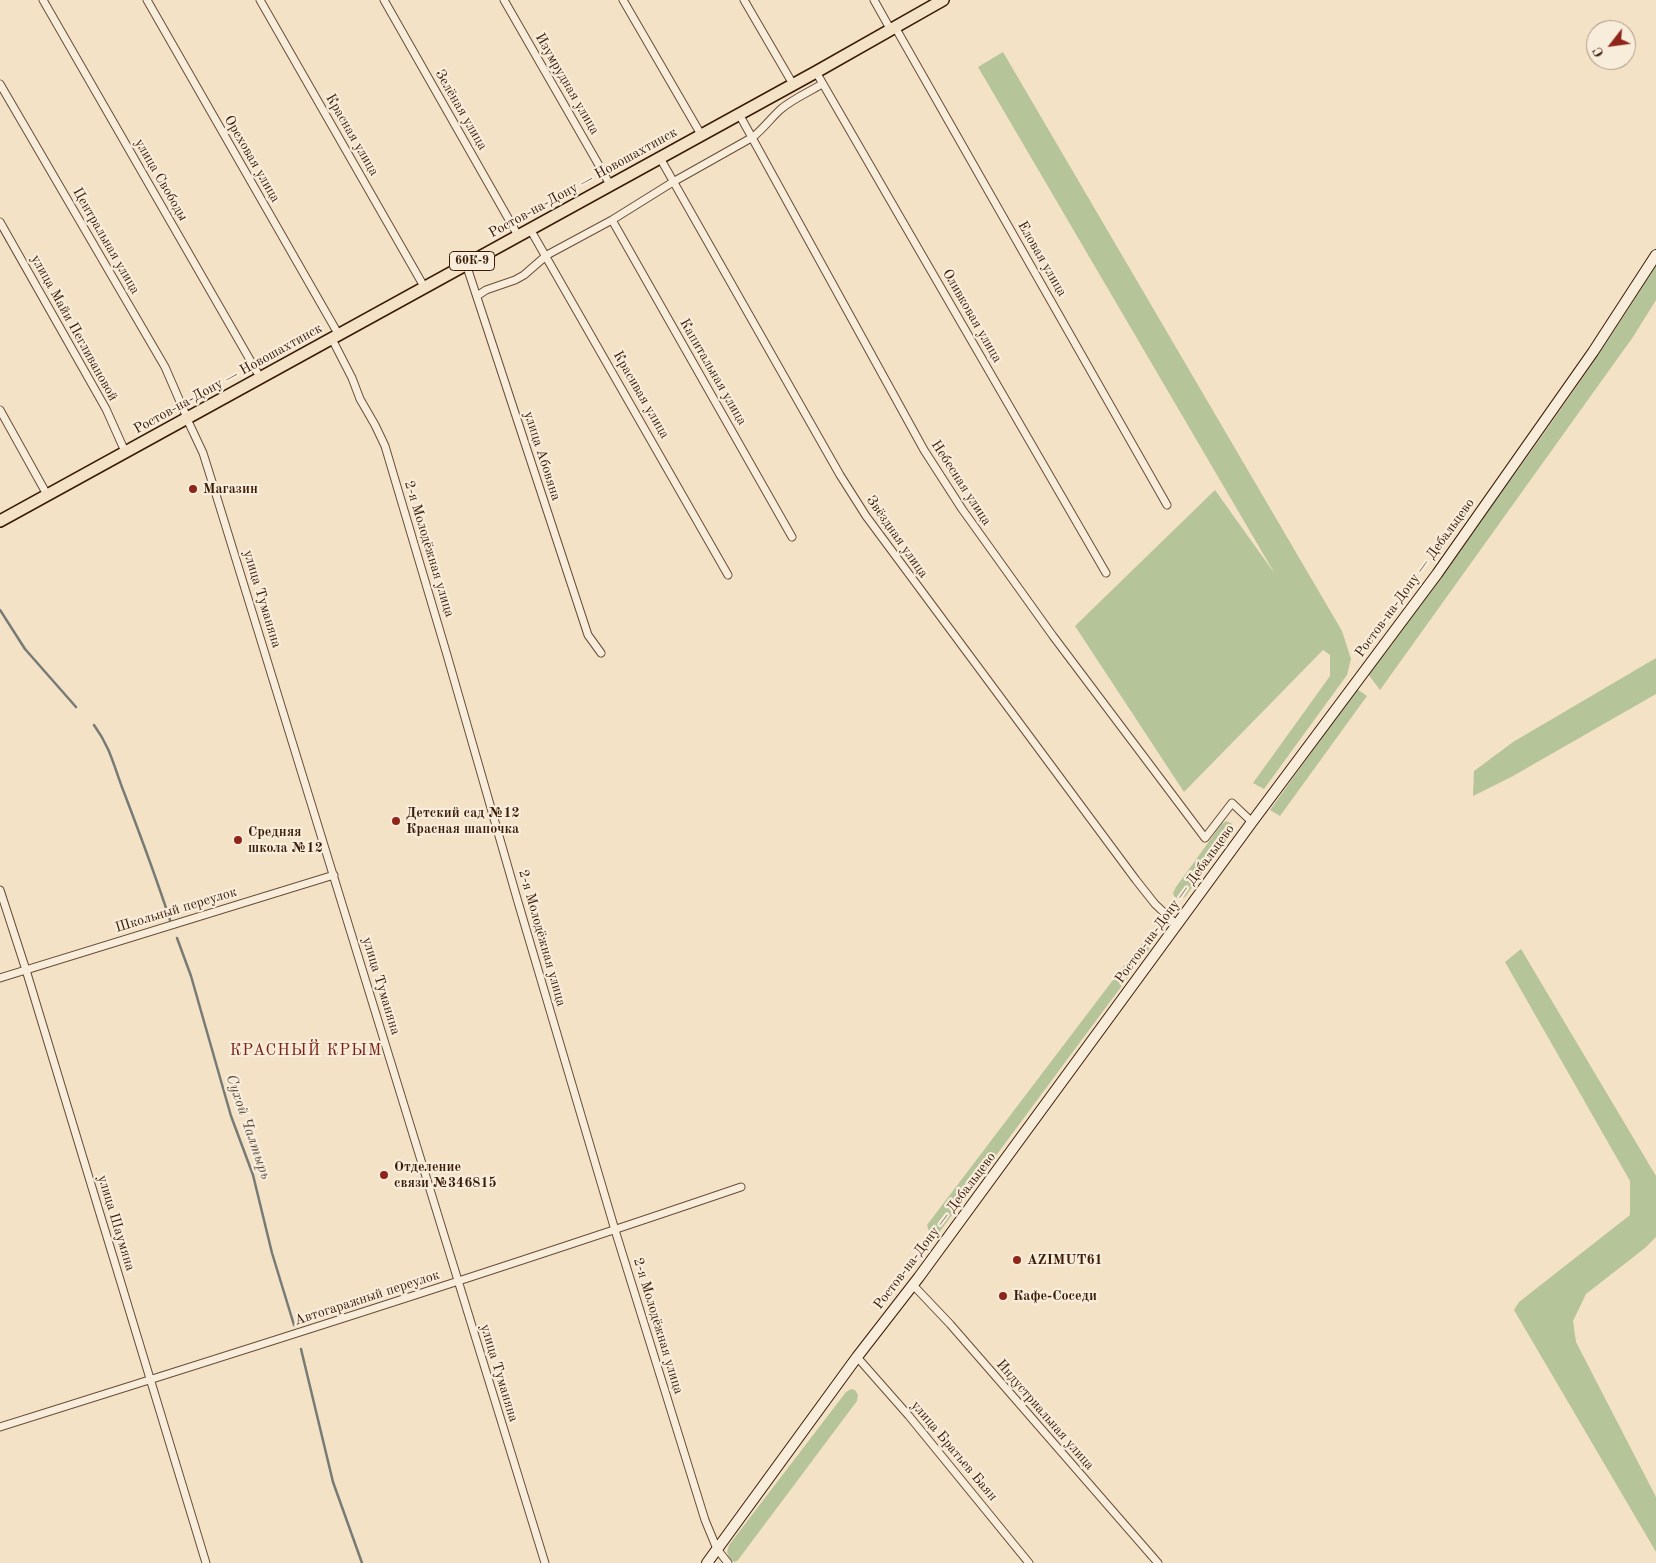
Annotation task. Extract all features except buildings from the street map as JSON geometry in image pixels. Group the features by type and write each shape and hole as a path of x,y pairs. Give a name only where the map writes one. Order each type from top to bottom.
{"main road":[{"name":"Ростов-на-Дону — Новошахтинск","path":"0,521 186,416 816,72 933,0"},
{"name":"Ростов-на-Дону — Новошахтинск","path":"0,516 123,447 186,416 257,372 334,335 422,283 790,79 942,0"}],"street":[{"name":"улица Свободы","path":"44,0 257,372"},
{"name":"Ореховая улица","path":"147,0 334,335"},
{"name":"Красная улица","path":"260,0 422,283"},
{"name":"Зелёная улица","path":"384,0 516,232"},
{"name":"Изумрудная улица","path":"504,0 608,181"},
{"path":"623,0 699,131"},
{"path":"744,0 790,79"},
{"name":"Еловая улица","path":"874,0 892,26 1167,505"},
{"name":"Оливковая улица","path":"816,72 1106,573"},
{"name":"Центральная улица","path":"0,84 165,367 186,416"},
{"path":"477,296 486,290 524,275 546,256 612,220 673,182 753,137 780,110 822,84"},
{"name":"Небесная улица","path":"739,114 924,450 962,509 1052,636 1205,838 1232,803 1252,822"},
{"name":"Звёздная улица","path":"660,158 835,467 866,516 1155,904 1176,924"},
{"name":"Капитальная улица","path":"612,220 792,536"},
{"name":"улица Майи Пегливановой","path":"0,222 106,409 123,447"},
{"name":"Красивая улица","path":"530,229 728,574"},
{"name":"Ростов-на-Дону — Дебальцево","path":"706,1563 857,1357 913,1285 1176,924 1437,574 1593,352 1656,255"},
{"name":"улица Абовяна","path":"466,264 588,635 601,653"},
{"name":"2-я Молодёжная улица","path":"334,335 360,399 385,446 616,1230 705,1520 717,1549 728,1563"},
{"path":"0,410 45,491"},
{"name":"улица Туманяна","path":"186,416 203,453 214,488 545,1563"},
{"name":"Школьный переулок","path":"0,978 334,875"},
{"name":"улица Шаумяна","path":"0,890 206,1563"},
{"name":"Автогаражный переулок","path":"0,1427 458,1282 741,1187"},
{"name":"Индустриальная улица","path":"913,1285 950,1324 1158,1563"},
{"name":"улица Братьев Баян","path":"857,1357 909,1416 1029,1563"}],"green space":[{"path":"1003,52 1342,631 1351,659 1347,675 1264,789 1253,783 1330,676 1330,655 1323,650 1184,792 1075,626 1215,490 1275,574 978,67"},
{"path":"1656,265 1656,300 1633,337 1380,690 1368,674 1588,370"},
{"path":"1656,658 1656,694 1513,776 1473,796 1474,771 1513,742"},
{"path":"1357,689 1367,696 1280,816 1270,810"},
{"path":"1226,821 1234,827 1231,835 1185,897 1178,899 1173,893 1176,887 1221,825"},
{"path":"1158,932 1155,941 932,1242 927,1225 1138,947"},
{"path":"1521,949 1656,1176 1656,1237 1645,1248 1586,1294 1573,1321 1576,1342 1656,1497 1656,1552 1514,1310 1519,1302 1630,1215 1630,1181 1505,962"},
{"path":"851,1389 855,1390 858,1395 857,1401 738,1560 735,1562 730,1560 727,1552 729,1545 846,1392"}],"waterway":[{"name":"Сухой Чалтырь","path":"0,610 25,649 76,707"},
{"name":"Сухой Чалтырь","path":"94,725 112,759 170,920"},
{"name":"Сухой Чалтырь","path":"177,938 191,976 231,1116 253,1175 272,1253 294,1325"},
{"name":"Сухой Чалтырь","path":"301,1349 333,1482 362,1563"}],"place":[{"name":"Магазин","path":"193,489"},
{"name":"Детский сад №12 Красная шапочка","path":"396,821"},
{"name":"Средняя школа №12","path":"238,840"},
{"name":"Отделение связи №346815","path":"384,1175"},
{"name":"AZIMUT61","path":"1017,1260"},
{"name":"Кафе-Соседи","path":"1003,1296"}],"district":[{"name":"КРАСНЫЙ КРЫМ","path":"306,1051"}]}
